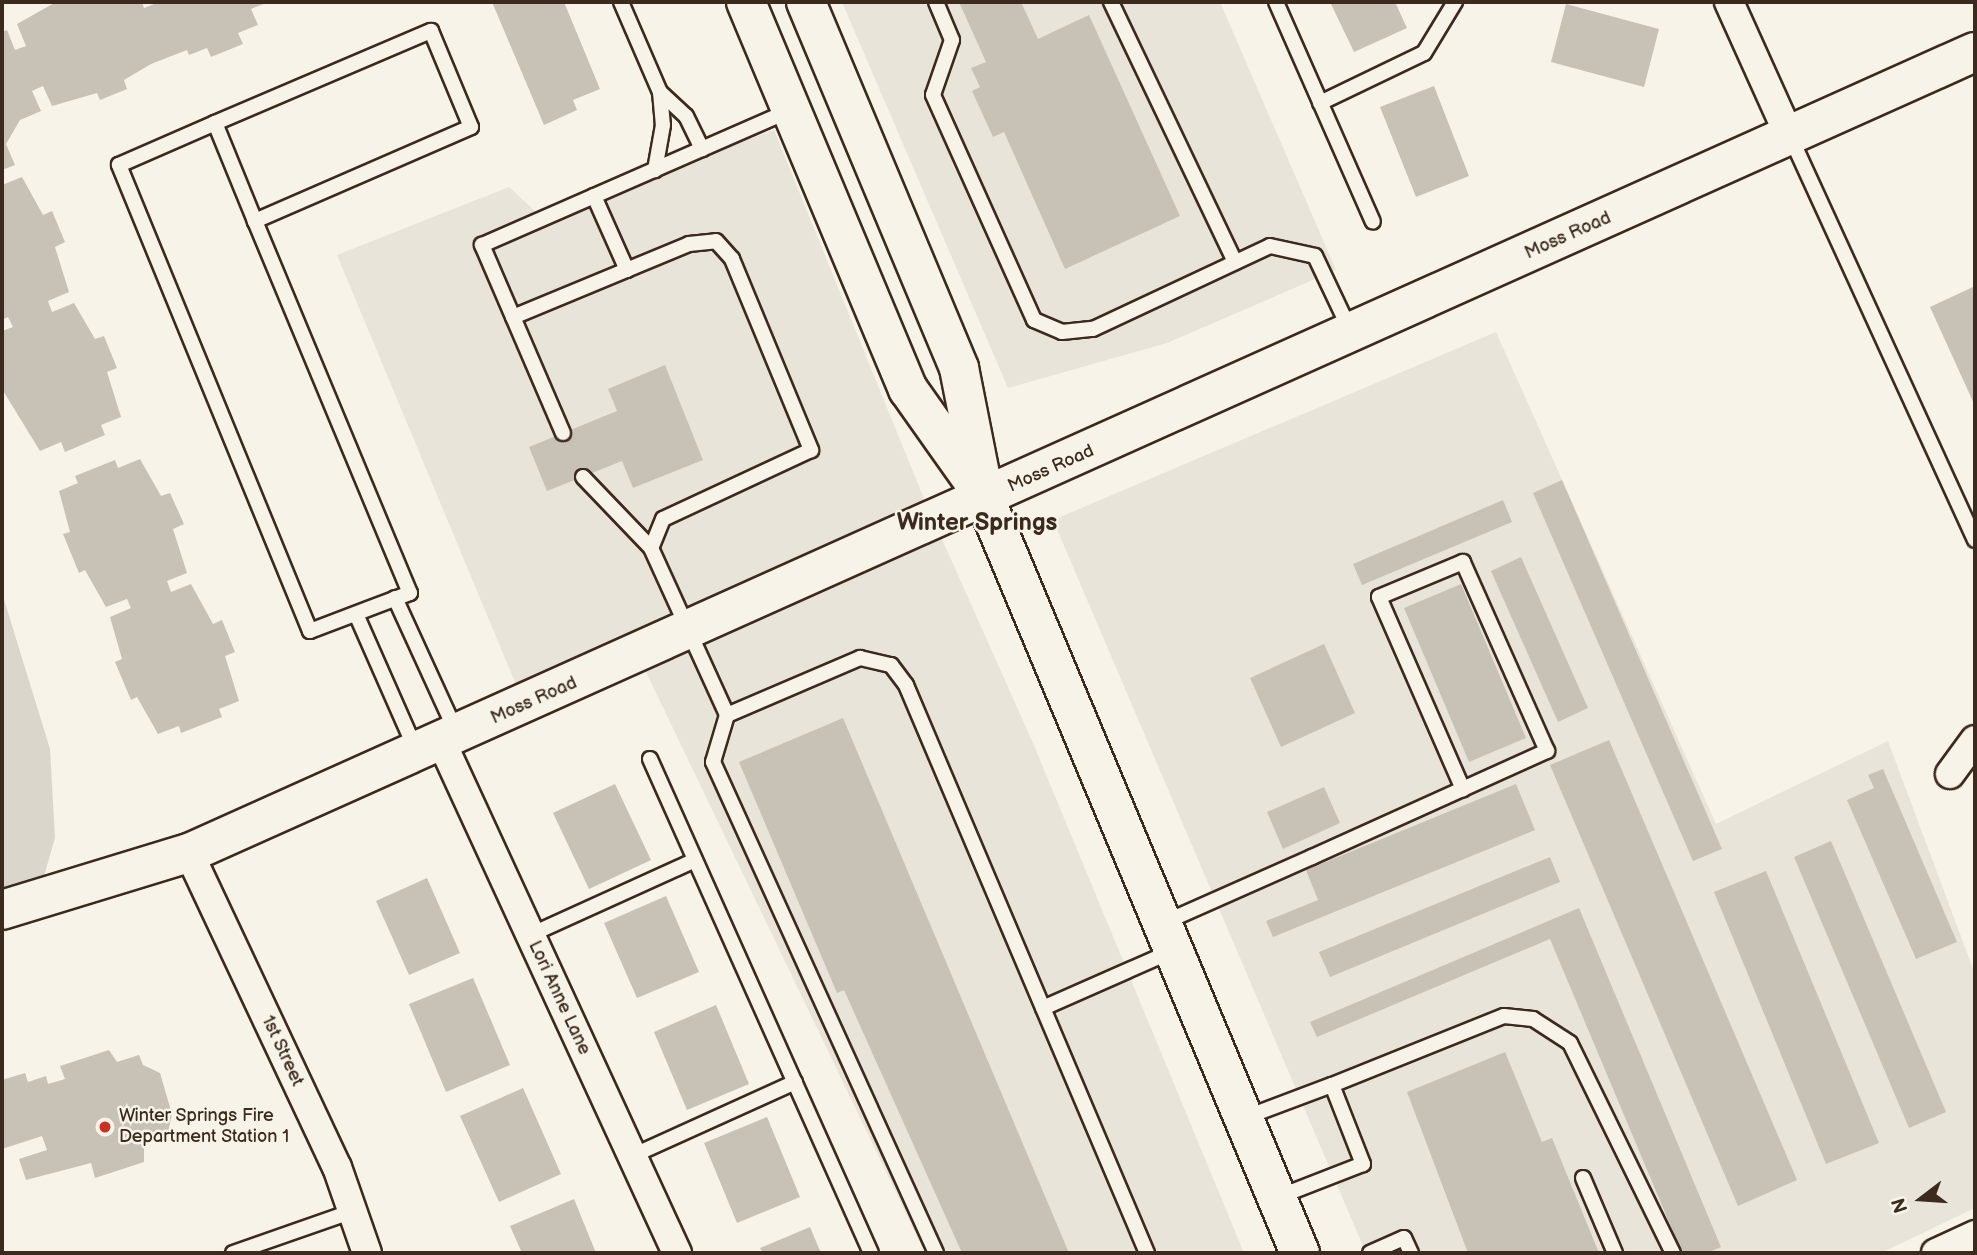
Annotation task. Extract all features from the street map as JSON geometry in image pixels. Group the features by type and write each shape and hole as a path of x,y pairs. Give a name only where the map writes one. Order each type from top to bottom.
{"street":[{"path":"746,2 908,389 985,499"},
{"path":"806,2 959,368 985,499 1300,1253"},
{"path":"1729,2 1790,137"},
{"name":"Moss Road","path":"2,910 190,853 689,632 1975,52"},
{"path":"1950,774 1975,740"},
{"name":"Lori Anne Lane","path":"439,744 677,1253"},
{"name":"1st Street","path":"190,853 353,1212 367,1253"},
{"path":"1936,1253 1975,1236"}],"lane":[{"path":"621,2 660,92 663,125 655,170"},
{"path":"936,2 952,40 933,95 1034,320 1062,332 1093,329 1270,246 1315,256 1352,334"},
{"path":"1111,2 1235,262"},
{"path":"1276,2 1373,222"},
{"path":"1321,103 1424,53 1455,2"},
{"path":"215,124 255,221 410,593 310,631 119,165 431,31 471,127 255,221"},
{"path":"660,92 687,116 702,149"},
{"path":"563,433 482,245 791,110"},
{"path":"1790,137 1975,540"},
{"path":"594,196 627,270"},
{"path":"513,317 689,244 716,241 732,259 811,450 663,519 651,548"},
{"path":"583,477 651,548 727,715 713,762 936,1253"},
{"path":"1043,1008 1168,937 1463,789 1547,751 1463,562 1379,597 1463,789"},
{"path":"395,598 439,744"},
{"path":"356,614 439,744"},
{"path":"727,715 860,658 891,665 906,685 1147,1253"},
{"path":"650,759 871,1253"},
{"path":"530,935 695,860"},
{"path":"1243,1119 1504,1016 1533,1019 1570,1043 1673,1253"},
{"path":"632,1156 795,1083"},
{"path":"1276,1197 1363,1164 1332,1085"},
{"path":"1583,1178 1615,1253"},
{"path":"233,1253 353,1212"},
{"path":"1370,1253 1404,1238 1410,1253"}],"shaded area":[{"path":"842,2 1220,2 1336,270 1167,343 1008,388"},
{"path":"774,130 927,506 517,687 337,255 509,187 536,212"},
{"path":"1496,332 1716,824 1888,741 1975,974 1975,1208 1881,1253 1366,1253 1053,520"},
{"path":"941,537 1033,743 1244,1253 925,1253 645,670"},
{"path":"2,593 50,749 55,838 44,876 2,891"}],"building":[{"path":"56,2 142,2 144,8 159,2 269,2 251,9 258,25 238,33 243,44 211,57 207,48 189,55 187,50 151,64 124,80 127,89 100,100 97,93 52,106 43,86 32,91 41,111 20,120 6,144 15,165 2,170 2,32 7,30 15,50 26,46 17,24"},
{"path":"492,2 564,2 600,89 573,100 577,110 544,125"},
{"path":"959,2 1021,2 1038,39 1089,15 1180,216 1065,269 1004,132 993,137 972,91 980,87 971,68 986,62"},
{"path":"1330,2 1395,2 1407,28 1354,52"},
{"path":"1566,4 1659,29 1644,87 1551,62"},
{"path":"1434,86 1469,176 1416,197 1380,107"},
{"path":"22,177 43,215 52,211 65,242 55,247 69,292 48,301 52,312 74,303 95,339 104,336 117,368 107,372 121,417 101,425 105,435 65,452 61,442 40,451 2,389 2,331 13,327 8,317 2,320 2,185"},
{"path":"1975,286 1975,406 1930,307"},
{"path":"665,365 703,460 633,488 622,461 547,491 529,447 617,411 608,389"},
{"path":"140,459 161,496 170,493 184,524 173,529 187,573 167,581 171,592 191,584 213,624 222,620 235,652 225,656 239,701 219,709 222,717 181,733 179,726 158,734 137,697 131,700 115,662 122,659 110,617 131,608 127,599 106,607 85,570 79,573 63,534 70,532 59,491 78,483 75,476 115,460 118,468"},
{"path":"1562,480 1722,849 1693,861 1533,493"},
{"path":"1503,500 1512,522 1362,585 1353,564"},
{"path":"1521,557 1588,708 1558,722 1491,571"},
{"path":"1461,584 1526,738 1469,762 1404,608"},
{"path":"1324,644 1355,713 1281,747 1250,678"},
{"path":"843,718 1069,1253 962,1253 844,990 837,993 739,762"},
{"path":"1609,740 1797,1180 1738,1206 1550,765"},
{"path":"1883,769 1957,942 1916,959 1847,800 1874,788 1868,775"},
{"path":"615,784 651,860 589,889 553,813"},
{"path":"1516,784 1535,830 1273,937 1266,921 1318,900 1306,870"},
{"path":"1324,787 1340,823 1283,849 1267,812"},
{"path":"1831,841 1946,1112 1909,1128 1794,857"},
{"path":"1550,857 1560,882 1330,977 1319,952"},
{"path":"1766,871 1879,1143 1826,1164 1714,892"},
{"path":"427,878 460,953 409,975 376,901"},
{"path":"666,896 699,972 637,998 604,923"},
{"path":"1579,908 1721,1247 1707,1253 1682,1253 1550,939 1317,1037 1310,1022"},
{"path":"473,978 510,1065 446,1092 409,1004"},
{"path":"716,1005 749,1084 687,1110 654,1032"},
{"path":"109,1050 117,1062 139,1055 143,1065 160,1073 172,1114 167,1137 144,1143 144,1162 95,1178 91,1163 26,1180 19,1159 47,1150 42,1136 2,1149 2,1080 25,1073 28,1082 46,1076 48,1084 65,1079 60,1066"},
{"path":"1505,1052 1542,1142 1552,1138 1599,1253 1468,1253 1407,1092"},
{"path":"523,1088 561,1174 499,1202 460,1116"},
{"path":"767,1117 800,1197 737,1223 704,1143"},
{"path":"574,1199 596,1253 522,1253 510,1226"},
{"path":"810,1227 821,1253 763,1253 760,1248"}],"place":[{"name":"Winter Springs Fire Department Station 1","path":"105,1127"}],"district":[{"name":"Winter Springs","path":"977,523"}]}
